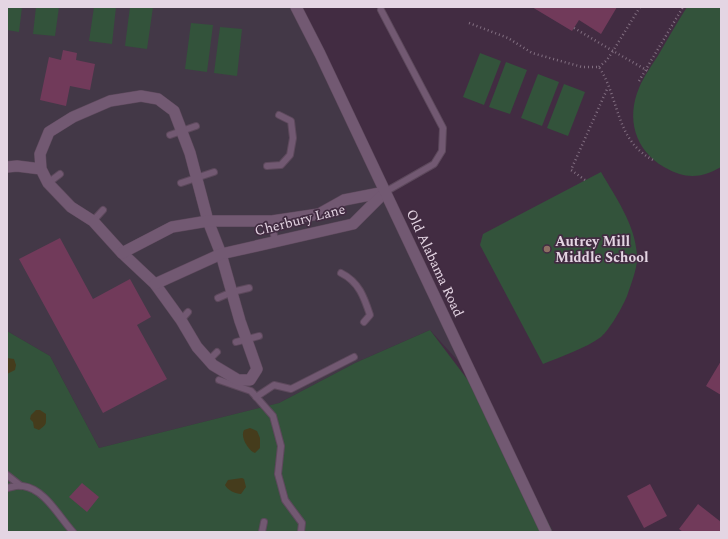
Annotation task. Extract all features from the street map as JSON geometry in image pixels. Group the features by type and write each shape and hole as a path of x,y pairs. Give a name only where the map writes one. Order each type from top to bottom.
{"street":[{"name":"Old Alabama Road","path":"296,7 320,54 546,532"},
{"path":"141,96 158,99 174,111 197,177 208,221 221,254 257,369 250,380 238,380 213,365 197,346 185,316 155,284 122,253 93,221 71,208 48,183 41,169 40,154 49,132 73,118 110,101 141,96"},
{"path":"7,167 17,166 41,169"},
{"name":"Cherbury Lane","path":"122,253 172,227 208,221 272,221 319,214 344,200 385,192"},
{"name":"Cherbury Lane","path":"155,284 221,254 353,224 385,192"}],"lane":[{"path":"382,10 443,128 442,151 434,164 385,192"},
{"path":"267,166 281,165 290,155 292,138 291,121 279,115"},
{"path":"170,135 196,126"},
{"path":"181,183 214,172"},
{"path":"48,183 60,174"},
{"path":"93,221 103,210"},
{"path":"272,221 275,242"},
{"path":"341,273 351,278 364,298 370,315 364,322"},
{"path":"218,298 232,292 248,288"},
{"path":"236,342 258,336"},
{"path":"209,360 217,352"},
{"path":"256,396 274,385 291,389 354,357"},
{"path":"219,380 251,391 273,416 281,446 278,474 285,500 302,523 301,532"},
{"path":"7,475 21,486 32,489 48,500 62,521 73,532"},
{"path":"7,488 21,486"},
{"path":"262,532 264,522"}],"path":[{"path":"469,23 508,38 532,53 582,67 599,67 607,60 640,7"},
{"path":"639,81 647,71 683,7"},
{"path":"574,28 647,71"},
{"path":"599,67 609,86 620,122 630,140 643,154 653,160"},
{"path":"585,180 571,170 609,86"}],"shaded area":[{"path":"7,7 296,7 479,384 430,330 355,363 279,403 99,448 50,356 7,331"}],"green space":[{"path":"7,7 22,7 19,32 7,30"},
{"path":"36,7 59,7 55,36 33,34"},
{"path":"94,7 116,7 112,44 89,41"},
{"path":"130,7 153,7 147,49 125,46"},
{"path":"687,7 721,7 721,167 706,174 692,176 679,174 664,167 646,152 636,133 633,111 635,100 641,84"},
{"path":"191,23 213,25 207,72 185,69"},
{"path":"220,27 242,29 237,76 214,73"},
{"path":"480,53 501,61 484,105 463,97"},
{"path":"506,62 527,70 510,114 489,107"},
{"path":"538,74 559,82 542,126 521,118"},
{"path":"564,84 585,92 568,136 547,128"},
{"path":"601,172 624,212 633,233 637,255 634,276 622,306 612,324 601,337 581,349 543,364 480,245 483,234"},
{"path":"430,330 492,412 553,532 7,532 7,331 50,356 99,448 279,403 355,363"}],"sand":[{"path":"7,358 14,359 16,365 15,370 7,374"},
{"path":"36,410 40,410 46,414 46,424 39,430 34,428 33,422 30,419 31,415"},
{"path":"250,428 257,431 260,438 260,448 255,453 247,446 243,436 244,430"},
{"path":"244,479 246,487 241,494 228,489 225,485 228,480"}],"building":[{"path":"532,7 617,7 601,34 579,20 572,31"},
{"path":"63,50 77,53 76,60 95,64 90,90 70,86 66,106 40,100 49,57 61,60"},
{"path":"60,238 93,299 130,279 151,317 137,325 167,379 103,413 19,259"},
{"path":"721,361 721,395 706,386"},
{"path":"82,483 99,497 87,512 69,497"},
{"path":"650,484 667,516 644,528 627,496"},
{"path":"698,504 721,522 721,532 683,532 679,529"}],"place":[{"name":"Autrey Mill Middle School","path":"547,249"}]}
